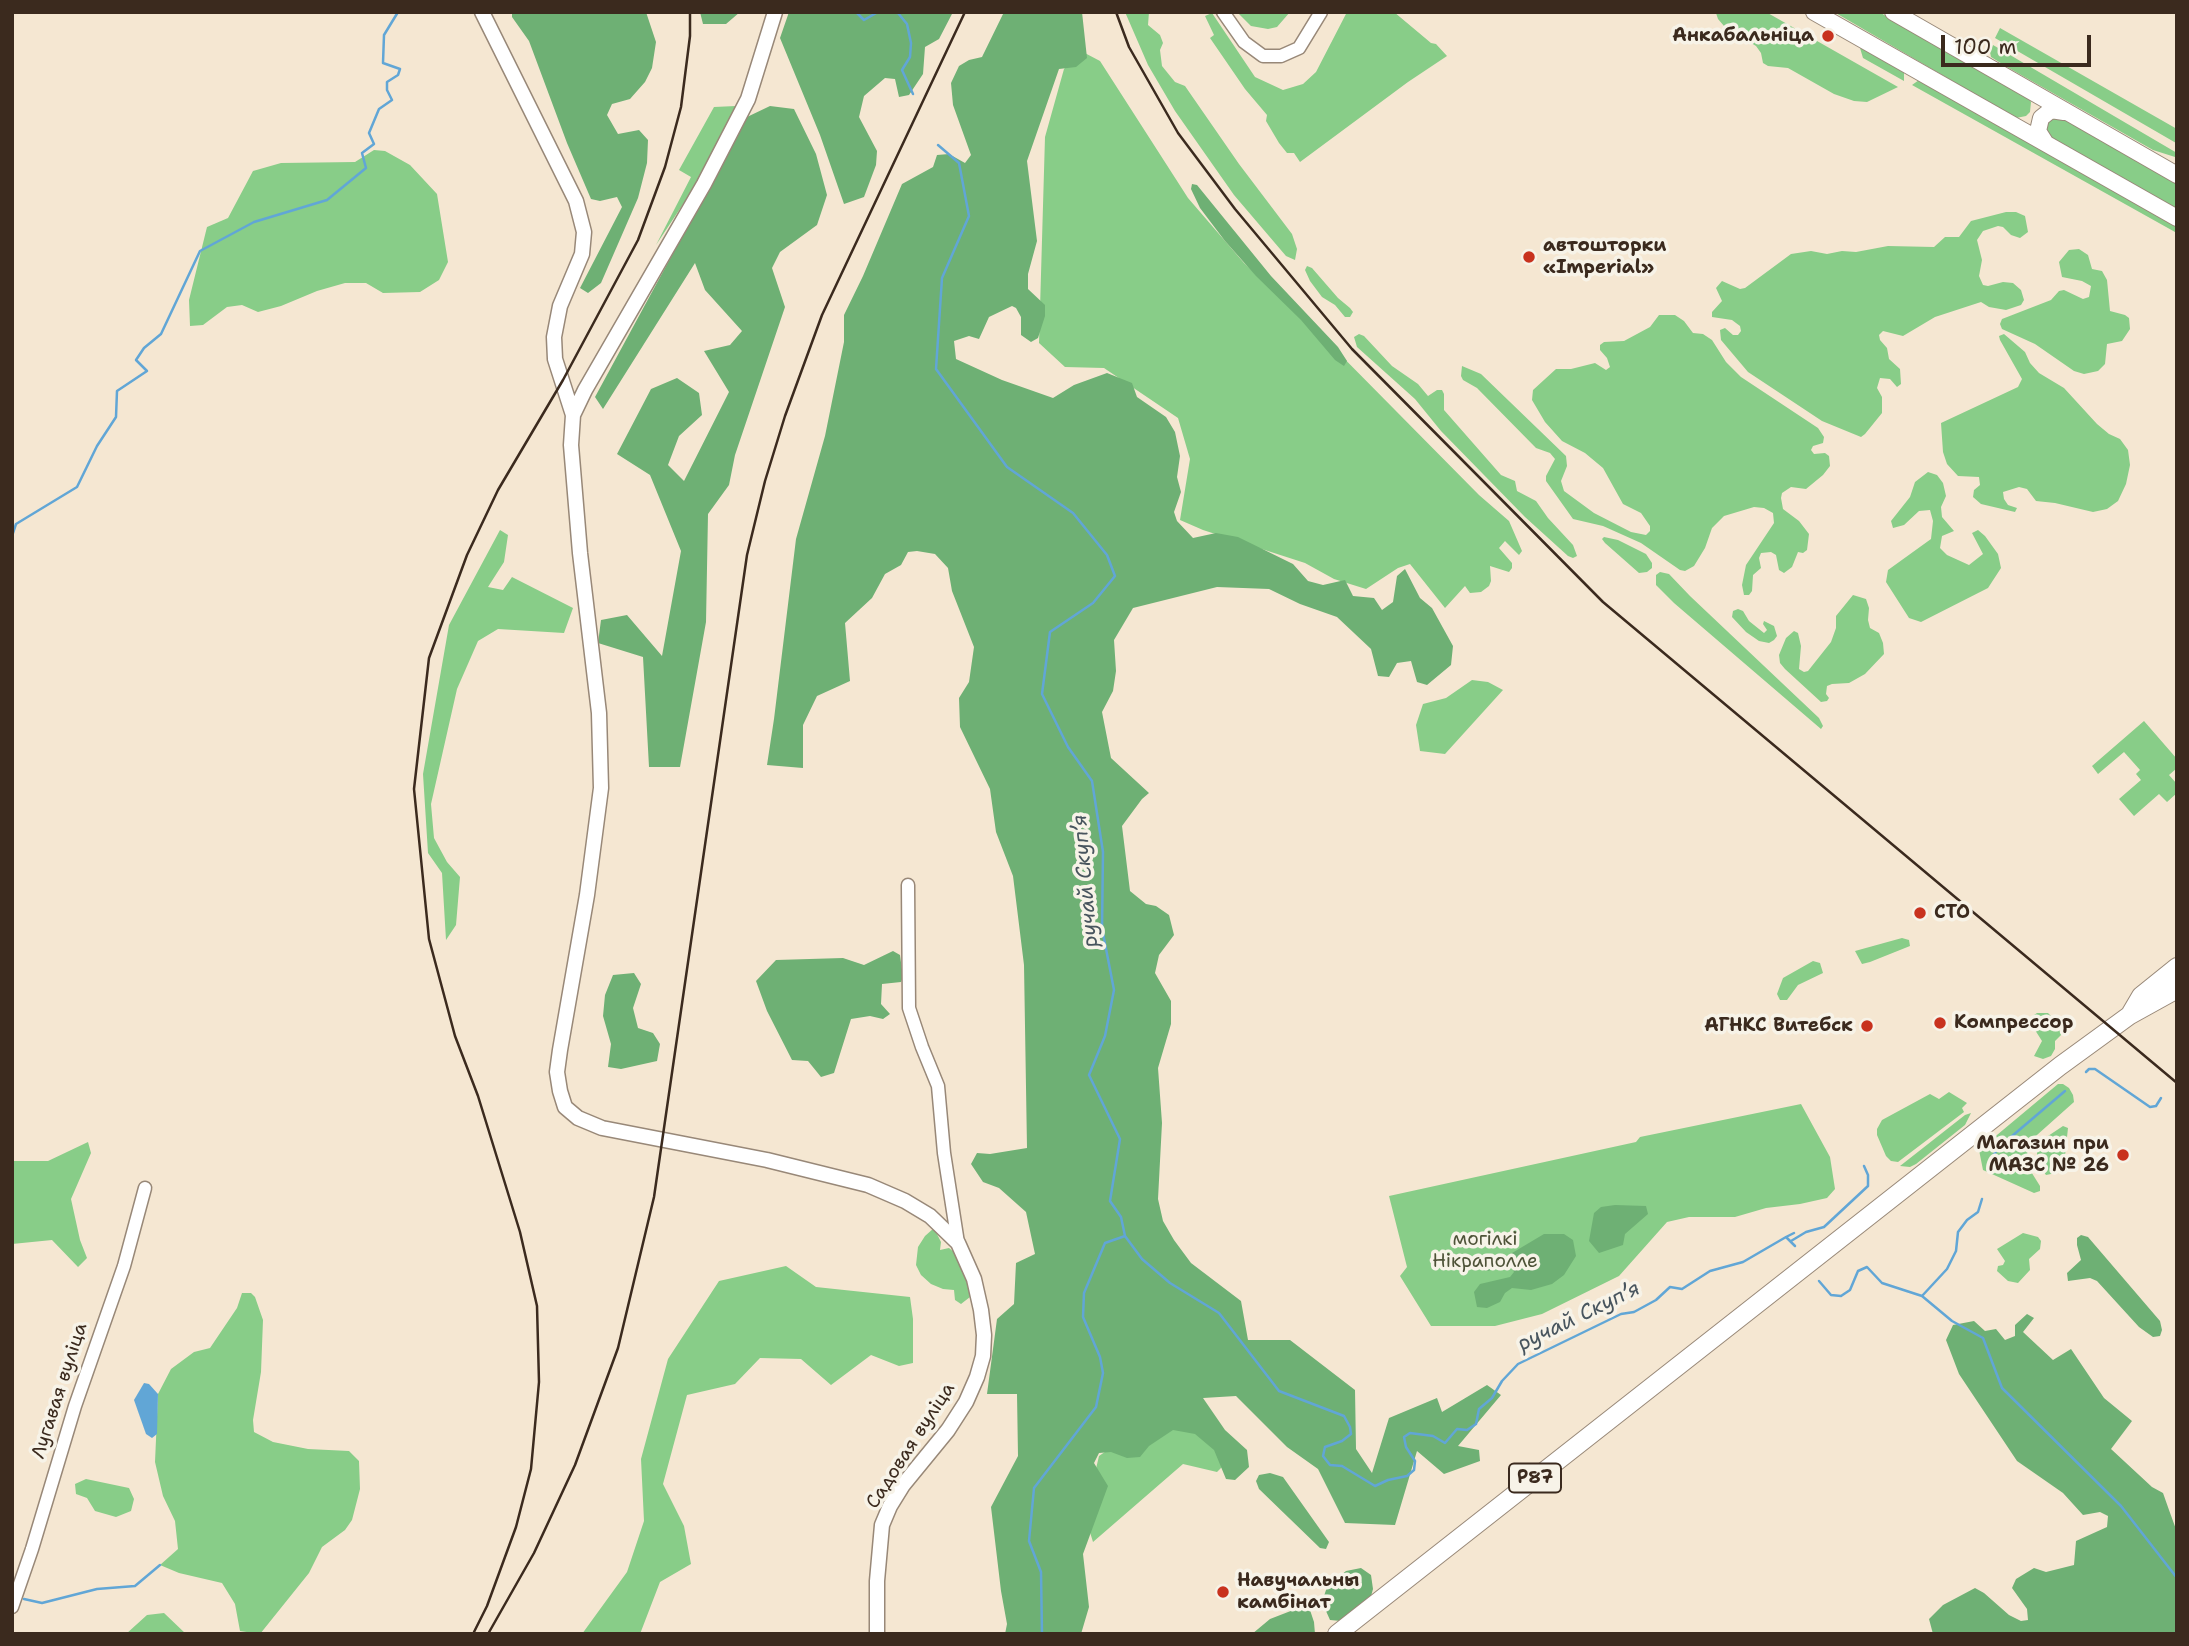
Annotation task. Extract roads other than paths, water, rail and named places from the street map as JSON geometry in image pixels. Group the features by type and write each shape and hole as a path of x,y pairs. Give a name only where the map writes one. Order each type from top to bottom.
{"main road":[{"path":"1814,12 2177,218"},
{"path":"1893,12 2177,175"},
{"path":"2012,124 2022,124 2034,114 2036,106 2031,93"},
{"path":"2046,143 2038,131 2041,118 2051,110 2064,112"},
{"name":"Р87","path":"1337,1634 1907,1189 2049,1074 2130,1015 2177,967"},
{"name":"Р87","path":"2145,1001 2177,989"}],"street":[{"path":"482,12 576,201 584,232 582,254 560,306 554,337 555,359 573,415"},
{"path":"573,415 704,184 748,99 775,12"},
{"path":"1223,12 1244,42 1263,55 1281,56 1299,48 1321,12"},
{"name":"Садовая вуліца","path":"573,415 571,445 580,553 600,713 601,789 587,895 557,1072 565,1107 578,1118 602,1128 767,1160 868,1185 905,1201 929,1216 958,1243"},
{"name":"Садовая вуліца","path":"877,1634 877,1581 882,1525 903,1485 948,1430 966,1402 983,1356 984,1335 974,1279 958,1243 944,1153 938,1086 909,1007 908,885"},
{"name":"Лугавая вуліца","path":"12,1607 72,1416 124,1266 145,1188"}],"water":[{"path":"144,1383 149,1384 158,1394 157,1434 152,1438 146,1434 134,1400"}],"waterway":[{"name":"ручай Скупʼя","path":"12,536 16,524 77,487 97,446 116,417 117,391 147,371 136,360 144,348 161,334 200,251 254,222 327,200 366,168 362,153 374,144 369,133 379,109 392,100 387,90 387,82 398,75 400,69 383,63 384,35 398,12"},
{"name":"ручай Скупʼя","path":"856,12 864,20 878,12"},
{"name":"ручай Скупʼя","path":"888,12 898,13 907,24 911,43 910,57 902,70 913,94"},
{"name":"ручай Скупʼя","path":"938,145 959,163 969,216 942,278 936,369 1007,467 1073,513 1107,555 1115,576 1093,603 1050,632 1042,694 1068,747 1092,781 1103,852 1102,928 1114,990 1105,1036 1089,1075 1120,1139 1110,1201 1121,1217 1125,1236 1142,1259 1170,1283 1219,1313 1279,1391 1344,1416 1351,1434 1342,1441 1325,1447 1323,1456 1330,1465 1342,1466 1375,1486 1407,1476 1414,1470 1415,1461 1406,1447 1404,1437 1410,1433 1433,1436 1445,1443 1457,1429 1467,1430 1476,1424 1479,1409 1492,1398 1502,1381 1518,1364 1621,1314 1634,1312 1656,1300 1670,1287 1682,1289 1710,1271 1743,1262 1786,1237 1795,1246"},
{"path":"2086,1072 2095,1069 2150,1107 2156,1106 2161,1098"},
{"path":"1992,1172 1993,1156 1998,1148 2065,1091"},
{"path":"1791,1241 1806,1232 1824,1227 1868,1186 1868,1175 1864,1166"},
{"path":"1922,1296 1947,1269 1956,1251 1958,1232 1967,1220 1978,1212 1982,1199"},
{"path":"1786,1237 1794,1233"},
{"path":"1042,1634 1041,1572 1029,1541 1034,1488 1096,1407 1103,1373 1100,1357 1083,1317 1084,1293 1105,1243 1125,1236"},
{"name":"ручай Скупʼя","path":"1819,1281 1831,1295 1841,1296 1850,1290 1858,1271 1867,1267 1882,1283 1922,1296 1952,1321 1983,1338 2002,1388 2121,1506 2177,1578"},
{"path":"24,1599 42,1603 97,1589 135,1586 160,1565"}],"railway":[{"path":"473,1634 487,1606 516,1527 531,1469 539,1382 537,1306 520,1232 478,1096 455,1036 429,939 414,789 429,658 467,555 498,490 563,380 638,240 665,167 681,107 690,36 690,12"},
{"path":"488,1634 534,1553 575,1465 618,1348 654,1197 747,555 765,481 785,416 822,315 965,12"},
{"path":"1116,12 1129,47 1178,133 1235,209 1352,349 1603,602 2177,1083"}],"place":[{"name":"Анкабальніца","path":"1828,36"},
{"name":"автошторки «Imperial»","path":"1529,257"},
{"name":"СТО","path":"1920,913"},
{"name":"Компрессор","path":"1940,1023"},
{"name":"АГНКС Витебск","path":"1867,1026"},
{"name":"Магазин при МАЗС № 26","path":"2123,1155"},
{"name":"Навучальны камбінат","path":"1223,1592"}],"park label":[{"name":"могілкі Нікраполле","path":"1485,1251"}]}
